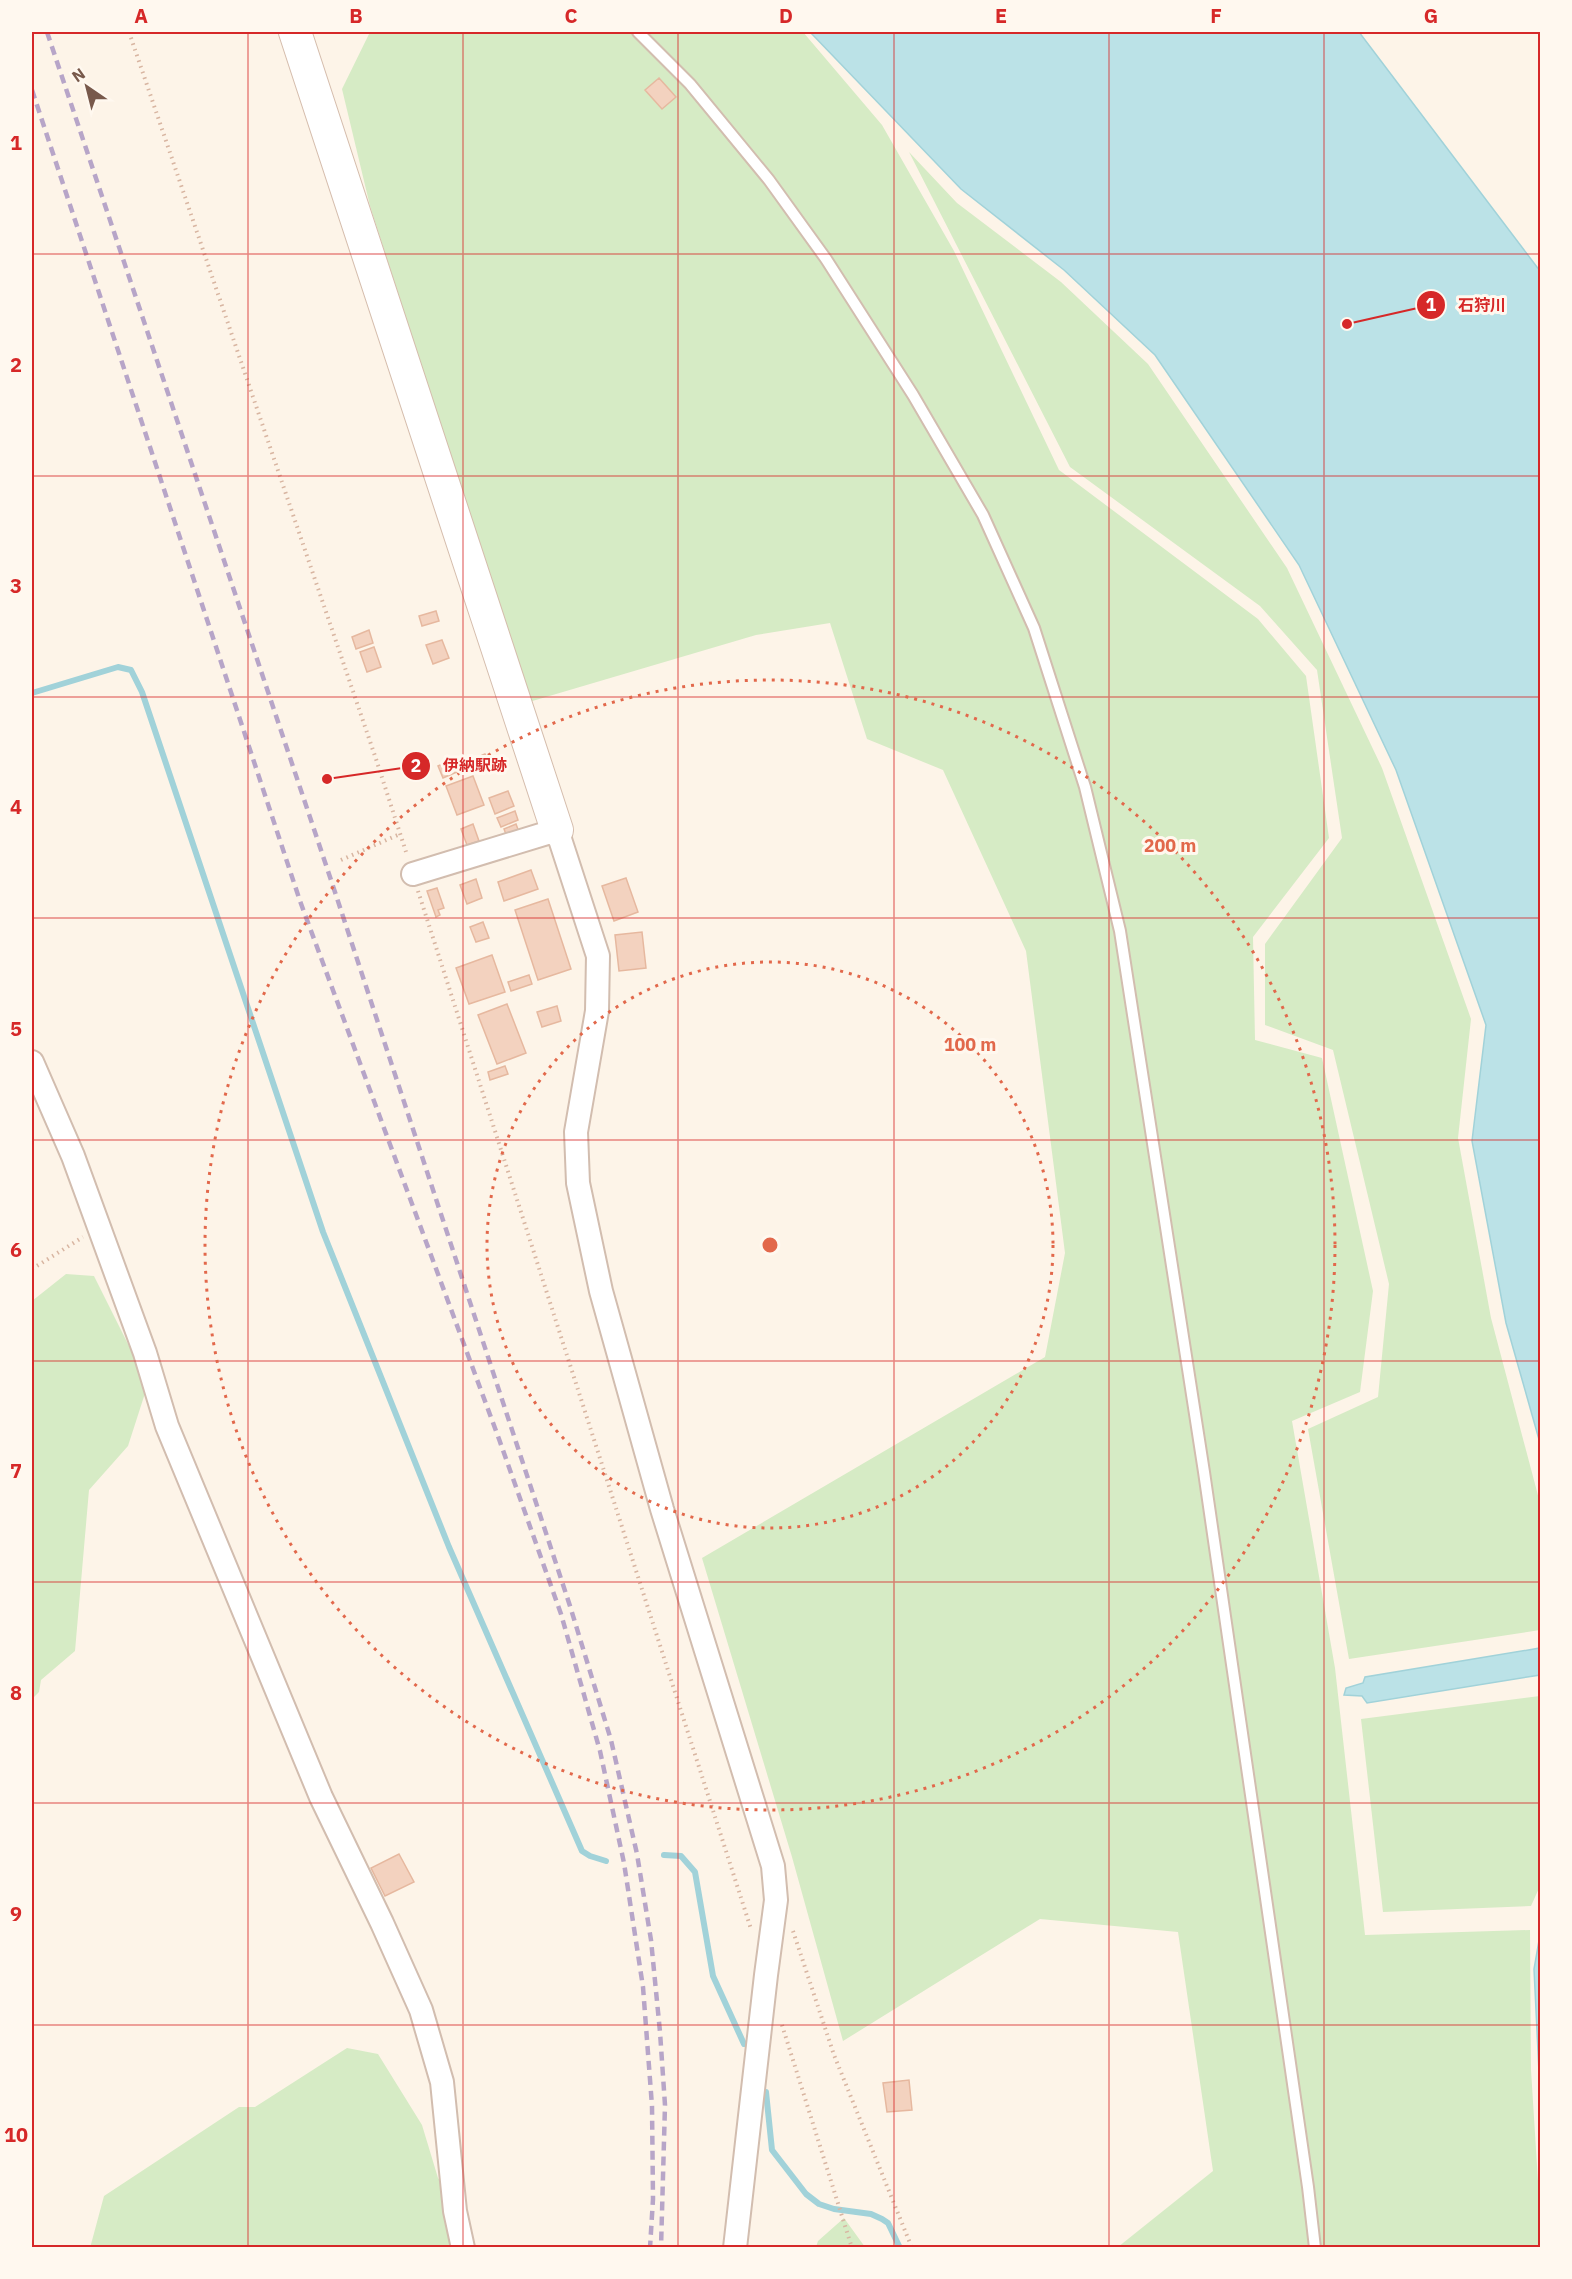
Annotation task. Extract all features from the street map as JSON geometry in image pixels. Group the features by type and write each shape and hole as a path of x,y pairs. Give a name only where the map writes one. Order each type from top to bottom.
{"street":[{"path":"295,32 598,956 597,1011 576,1132 578,1183 601,1290 662,1509 773,1866 776,1900 735,2247"},
{"path":"413,874 557,830"},
{"path":"32,1062 73,1156 101,1231 167,1426 321,1797 421,2010 442,2082 455,2211 463,2247"}],"lane":[{"path":"638,32 690,84 769,180 826,259 913,395 983,514 1034,628 1085,787 1120,931 1206,1484 1315,2247"}],"path":[{"path":"129,32 400,834 751,1929"},
{"path":"341,860 400,834"},
{"path":"32,1269 76,1239 101,1231"},
{"path":"776,1900 788,1914 834,2055 912,2247"},
{"path":"780,2020 852,2247"}],"green space":[{"path":"370,32 803,32 882,125 954,251 1059,470 1258,619 1306,676 1329,838 1253,937 1255,1040 1322,1058 1373,1291 1360,1392 1292,1421 1335,1668 1365,1935 1530,1930 1531,2070 1540,2247 1118,2247 1213,2171 1178,1932 1040,1919 843,2041 792,1857 702,1558 1045,1357 1065,1253 1026,951 943,770 867,739 830,623 756,635 529,702 370,206 342,89"},
{"path":"909,152 957,203 1061,282 1148,364 1287,568 1382,768 1471,1019 1458,1138 1491,1318 1540,1503 1540,1630 1349,1659 1308,1429 1378,1397 1389,1284 1333,1050 1265,1025 1265,944 1342,838 1317,670 1260,606 1070,467"},
{"path":"66,1274 94,1276 148,1384 128,1446 89,1490 75,1651 41,1680 39,1692 32,1699 32,1301"},
{"path":"1540,1696 1540,1886 1531,1906 1383,1912 1361,1719"},
{"path":"347,2048 378,2054 422,2125 438,2178 454,2200 454,2247 90,2248 104,2196 239,2107 255,2107"},
{"path":"844,2218 865,2247 816,2247 818,2241"}],"water":[{"path":"810,32 1359,32 1540,271 1540,1443 1506,1323 1472,1141 1486,1025 1396,770 1299,565 1155,355 1064,270 961,189"},
{"path":"1540,1648 1540,1675 1367,1703 1362,1696 1344,1695 1346,1688 1363,1683 1365,1677"},
{"path":"1540,1935 1540,2093 1534,1969"}],"building":[{"path":"659,78 676,97 662,109 645,90"},
{"path":"436,611 439,621 422,626 419,616"},
{"path":"369,630 373,643 356,649 352,637"},
{"path":"442,640 449,658 433,664 426,645"},
{"path":"374,647 381,667 367,672 360,652"},
{"path":"485,754 489,761 474,768 471,760"},
{"path":"454,759 459,771 443,778 438,766"},
{"path":"473,776 484,805 457,815 446,786"},
{"path":"508,791 514,806 495,814 489,798"},
{"path":"515,811 518,820 501,827 497,818"},
{"path":"473,824 479,841 467,845 461,829"},
{"path":"516,824 519,832 507,837 504,829"},
{"path":"531,870 538,889 504,901 498,882"},
{"path":"626,878 638,912 614,921 602,886"},
{"path":"476,879 482,898 467,904 460,885"},
{"path":"437,888 444,908 438,910 440,915 436,917 427,891"},
{"path":"548,899 571,969 538,980 515,910"},
{"path":"483,922 489,938 476,942 470,927"},
{"path":"642,932 646,968 619,971 615,935"},
{"path":"492,955 505,992 469,1004 456,968"},
{"path":"529,975 532,984 511,991 508,982"},
{"path":"507,1004 526,1053 497,1064 478,1015"},
{"path":"557,1006 561,1021 542,1027 537,1012"},
{"path":"505,1066 508,1074 490,1080 488,1072"},
{"path":"399,1854 414,1882 385,1896 371,1868"},
{"path":"909,2080 912,2110 887,2112 883,2083"}],"waterway":[{"path":"32,693 118,667 131,670 142,692 323,1232 449,1547 582,1851 606,1861"},
{"path":"664,1855 681,1856 695,1872 713,1976 744,2044"},
{"path":"766,2092 772,2150 806,2194 819,2204 834,2209 871,2214 882,2219 888,2223 900,2248"}],"railway":[{"path":"47,32 331,880 570,1606 611,1740 637,1854 651,1940 665,2105 661,2248"},
{"path":"32,90 300,901 499,1439 561,1614 600,1751 624,1863 643,1987 652,2106 653,2199 650,2248"}],"place":[{"name":"石狩川","path":"1347,324"},
{"name":"伊納駅跡","path":"327,779"}]}
